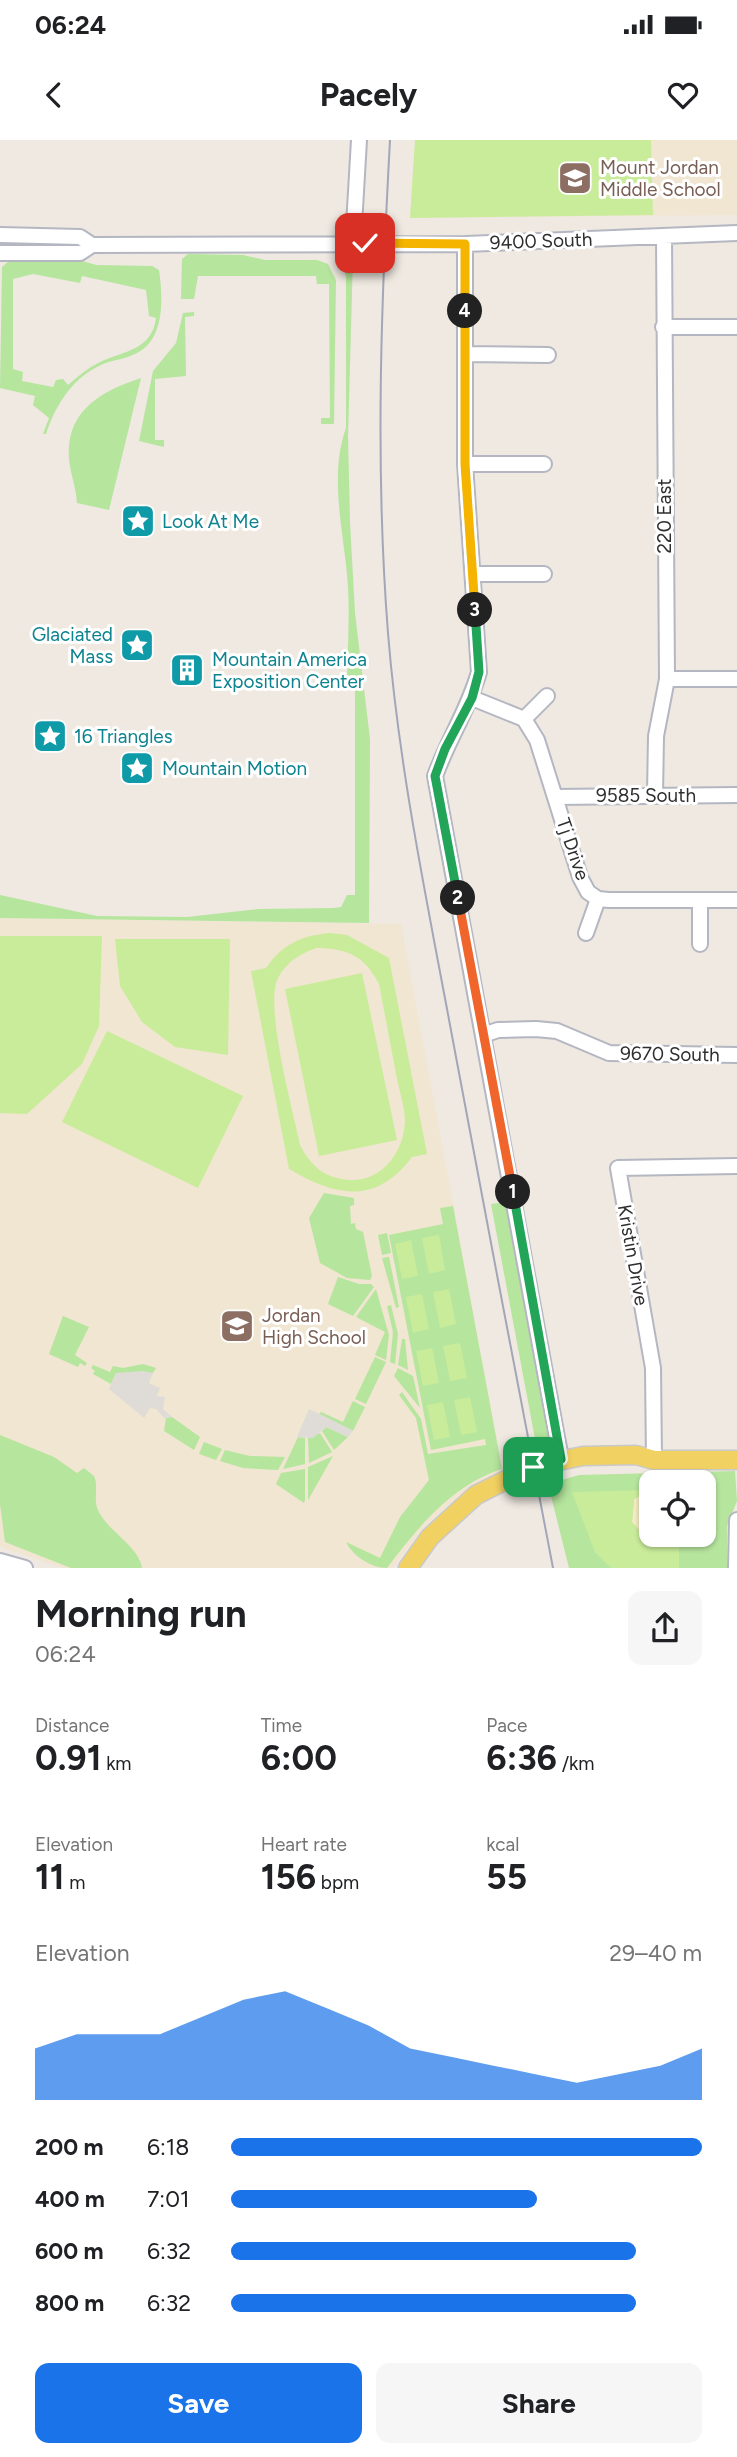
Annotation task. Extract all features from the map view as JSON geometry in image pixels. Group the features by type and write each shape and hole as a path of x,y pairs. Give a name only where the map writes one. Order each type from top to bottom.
{"main road":[{"path":"408,1568 430,1537 476,1495 516,1474 561,1459 636,1455 654,1460 737,1460"},
{"path":"466,1506 482,1503 518,1484 550,1473 585,1467 636,1466 654,1460"}],"street":[{"path":"353,243 359,140"},
{"name":"9400 South","path":"0,253 79,253 92,245 465,244 737,233"},
{"name":"9400 South","path":"0,235 79,237 92,245"},
{"name":"220 East","path":"655,794 656,736 667,679 664,237"},
{"path":"465,244 465,464 479,672 472,698 445,749 435,776 561,1459"},
{"path":"663,327 737,327"},
{"path":"465,354 548,355"},
{"path":"465,464 544,464"},
{"path":"473,574 544,574"},
{"path":"667,679 737,679"},
{"path":"472,698 524,719 547,696"},
{"name":"Tj Drive","path":"524,719 537,740 580,877 588,892 598,898 737,900"},
{"name":"9585 South","path":"556,797 737,795"},
{"path":"586,933 598,898"},
{"path":"700,944 701,900"},
{"name":"9670 South","path":"483,1035 498,1030 536,1029 557,1031 609,1053 737,1055"},
{"name":"Kristin Drive","path":"654,1460 653,1368 618,1168 737,1166"},
{"path":"736,1568 737,1520"},
{"path":"0,1561 25,1568"}],"shaded area":[{"name":"Mount Jordan Middle School","path":"415,140 737,140 737,215 410,218"},
{"name":"Jordan High School","path":"0,918 401,924 503,1472 450,1504 427,1524 393,1568 63,1568 0,1547"},
{"path":"116,1373 153,1373 149,1383 160,1388 157,1396 165,1397 163,1409 172,1417 164,1418 156,1409 150,1408 144,1418 109,1389"},
{"path":"309,1409 353,1431 348,1437 326,1427 313,1438 297,1437"}],"green space":[{"name":"Mount Jordan Middle School","path":"415,140 651,140 653,215 410,218"},
{"path":"188,254 243,255 265,260 317,260 328,264 336,280 334,424 321,424 321,418 330,418 329,284 317,284 316,276 198,276 194,299 181,299 182,259"},
{"path":"339,255 353,257 348,436 350,522 355,613 370,739 369,923 0,918 0,895 97,916 187,917 259,909 334,908 341,907 347,895 355,895 355,690 347,689 348,587 338,487 338,467 346,428 346,276"},
{"path":"10,260 79,260 96,265 152,266 159,270 160,316 153,338 137,353 102,365 87,373 71,387 54,414 46,434 43,434 49,418 33,405 35,396 0,388 2,267","holes":["33,274 80,283 82,276 146,290 149,316 156,318 149,337 135,348 91,367 68,385 63,379 56,380 53,387 22,381 23,372 13,369 13,279"]},
{"path":"194,312 194,316 185,317 186,376 155,379 155,440 164,440 164,447 139,441 153,371 176,343 183,313"},
{"path":"141,378 109,510 77,503 69,460 69,443 79,416 112,389"},
{"path":"319,934 347,935 389,958 427,1154 412,1157 398,1173 384,1183 354,1192 322,1185 289,1169 251,971 266,968 286,947","holes":["316,948 346,952 361,960 374,974 379,984 404,1111 404,1133 396,1154 381,1170 361,1179 332,1177 314,1165 300,1145 286,1084 275,1011 278,978 294,959"]},
{"path":"0,936 102,936 99,1026 82,1064 27,1114 0,1113"},
{"path":"115,939 230,939 228,1055 175,1047 142,1022 120,986"},
{"path":"362,973 397,1140 319,1156 285,989"},
{"path":"107,1031 243,1096 198,1188 62,1122"},
{"path":"324,1193 354,1198 354,1205 350,1206 351,1224 355,1223 356,1229 363,1232 372,1276 370,1280 347,1278 320,1263 309,1218"},
{"path":"505,1202 550,1448 538,1455 491,1204"},
{"path":"453,1206 502,1469 467,1485 437,1509 387,1568 375,1566 353,1552 346,1542 380,1558 400,1517 429,1480 416,1418 399,1395 402,1392 421,1419 428,1454 486,1445 485,1439 431,1450 389,1235 443,1224 440,1208"},
{"path":"387,1233 391,1253 382,1255 378,1235"},
{"path":"439,1235 445,1270 429,1274 422,1238"},
{"path":"411,1240 418,1276 402,1279 395,1244"},
{"path":"389,1257 399,1307 396,1308 382,1258"},
{"path":"338,1277 374,1287 353,1316 328,1304"},
{"path":"376,1289 389,1335 386,1360 375,1355 385,1332 356,1317"},
{"path":"449,1289 456,1324 440,1328 433,1292"},
{"path":"422,1294 429,1329 413,1333 406,1297"},
{"path":"391,1305 398,1334 395,1364 390,1362 393,1332 387,1306"},
{"path":"63,1316 89,1327 75,1355 87,1363 85,1366 80,1363 78,1367 49,1354"},
{"path":"402,1339 405,1339 408,1370 398,1365"},
{"path":"460,1343 467,1378 450,1381 443,1346"},
{"path":"432,1348 439,1383 423,1386 416,1351"},
{"path":"375,1357 386,1362 366,1404 355,1399"},
{"path":"143,1364 156,1368 153,1373 116,1373 111,1384 93,1374 95,1371 91,1368 93,1365 110,1372 113,1366 123,1368"},
{"path":"398,1368 413,1376 420,1408 394,1376"},
{"path":"470,1397 477,1432 461,1435 454,1400"},
{"path":"353,1401 365,1407 353,1431 319,1414 321,1412 343,1422"},
{"path":"443,1402 450,1437 434,1440 427,1405"},
{"path":"172,1417 200,1437 194,1450 164,1431 166,1418"},
{"path":"326,1427 348,1437 334,1450 322,1431"},
{"path":"320,1433 332,1452 309,1463 308,1438"},
{"path":"0,1435 54,1457 77,1473 84,1468 94,1476 96,1502 102,1518 135,1553 142,1568 71,1568 5,1542 0,1504"},
{"path":"298,1437 305,1438 305,1464 283,1469"},
{"path":"204,1442 222,1449 216,1460 199,1454"},
{"path":"225,1450 250,1456 285,1457 278,1470 243,1468 220,1461"},
{"path":"333,1456 308,1500 308,1467"},
{"path":"305,1469 304,1503 276,1484 281,1473"},
{"path":"716,1471 735,1471 737,1501 727,1526 727,1568 569,1568 548,1484 579,1475 639,1473 639,1547 716,1547"},
{"path":"639,1490 639,1496 634,1499 632,1522 639,1530 639,1547 679,1547 679,1568 611,1568 595,1552 572,1492"}],"sand":[{"path":"639,1496 639,1530 632,1522 634,1499"}],"tram line":[{"path":"390,140 382,325 381,448 384,571 393,684 424,889 553,1568"}],"place":[{"name":"Mount Jordan Middle School","path":"575,178"},
{"name":"Look At Me","path":"138,521"},
{"name":"Glaciated Mass","path":"137,645"},
{"name":"Mountain America Exposition Center","path":"187,670"},
{"name":"16 Triangles","path":"50,736"},
{"name":"Mountain Motion","path":"137,768"},
{"name":"Jordan High School","path":"237,1326"}],"route":[{"path":"365,243 465,244 465,464 479,672 472,698 445,749 435,776 561,1459 533,1467"}]}
